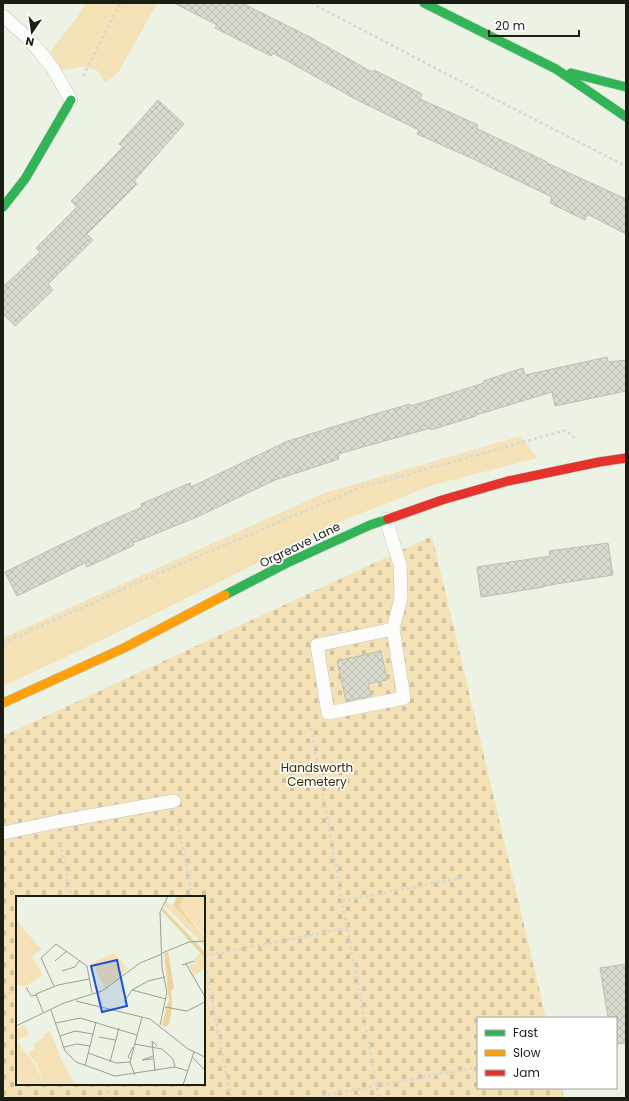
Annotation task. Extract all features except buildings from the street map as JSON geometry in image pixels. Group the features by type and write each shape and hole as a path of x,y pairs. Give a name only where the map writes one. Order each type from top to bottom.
{"main road":[{"path":"424,3 556,69 626,117"},
{"path":"556,69 626,87"},
{"path":"3,207 25,179 71,100"},
{"name":"Orgreave Lane","path":"3,703 124,648 287,563 370,525 442,500 508,481 599,462 626,458"}],"lane":[{"path":"3,16 30,39 52,67 71,100"},
{"path":"386,519 400,565 401,598 393,629 404,698 328,714 317,645 393,629"},
{"path":"3,833 174,801"}],"path":[{"path":"71,100 120,3"},
{"path":"311,3 626,166"},
{"path":"3,643 157,574 359,488 566,430 599,462"},
{"path":"328,714 317,716 311,726 379,1098"},
{"path":"174,801 192,896"},
{"path":"56,822 71,896"},
{"path":"342,901 466,877"},
{"path":"205,956 347,928"},
{"path":"205,964 232,1098"},
{"path":"3,994 16,992"},
{"path":"310,1098 477,1067"},
{"path":"106,1085 109,1098"}],"green space":[{"path":"85,3 157,3 118,73 105,83 98,71 83,66 60,71 51,51 78,16"},
{"path":"521,436 537,458 433,485 344,520 102,640 3,686 3,638 324,493"},
{"name":"Handsworth Cemetery","path":"432,536 546,1017 477,1017 477,1089 562,1089 564,1098 3,1098 3,736"}],"traffic: fast":[{"path":"424,3 556,69 626,117"},
{"path":"571,73 626,87"},
{"path":"3,207 25,179 71,100"},
{"path":"225,595 287,563 370,525 388,519"}],"traffic: slow":[{"path":"3,703 124,648 225,595"}],"traffic: jam":[{"path":"388,519 442,500 508,481 599,462 626,458"}]}
